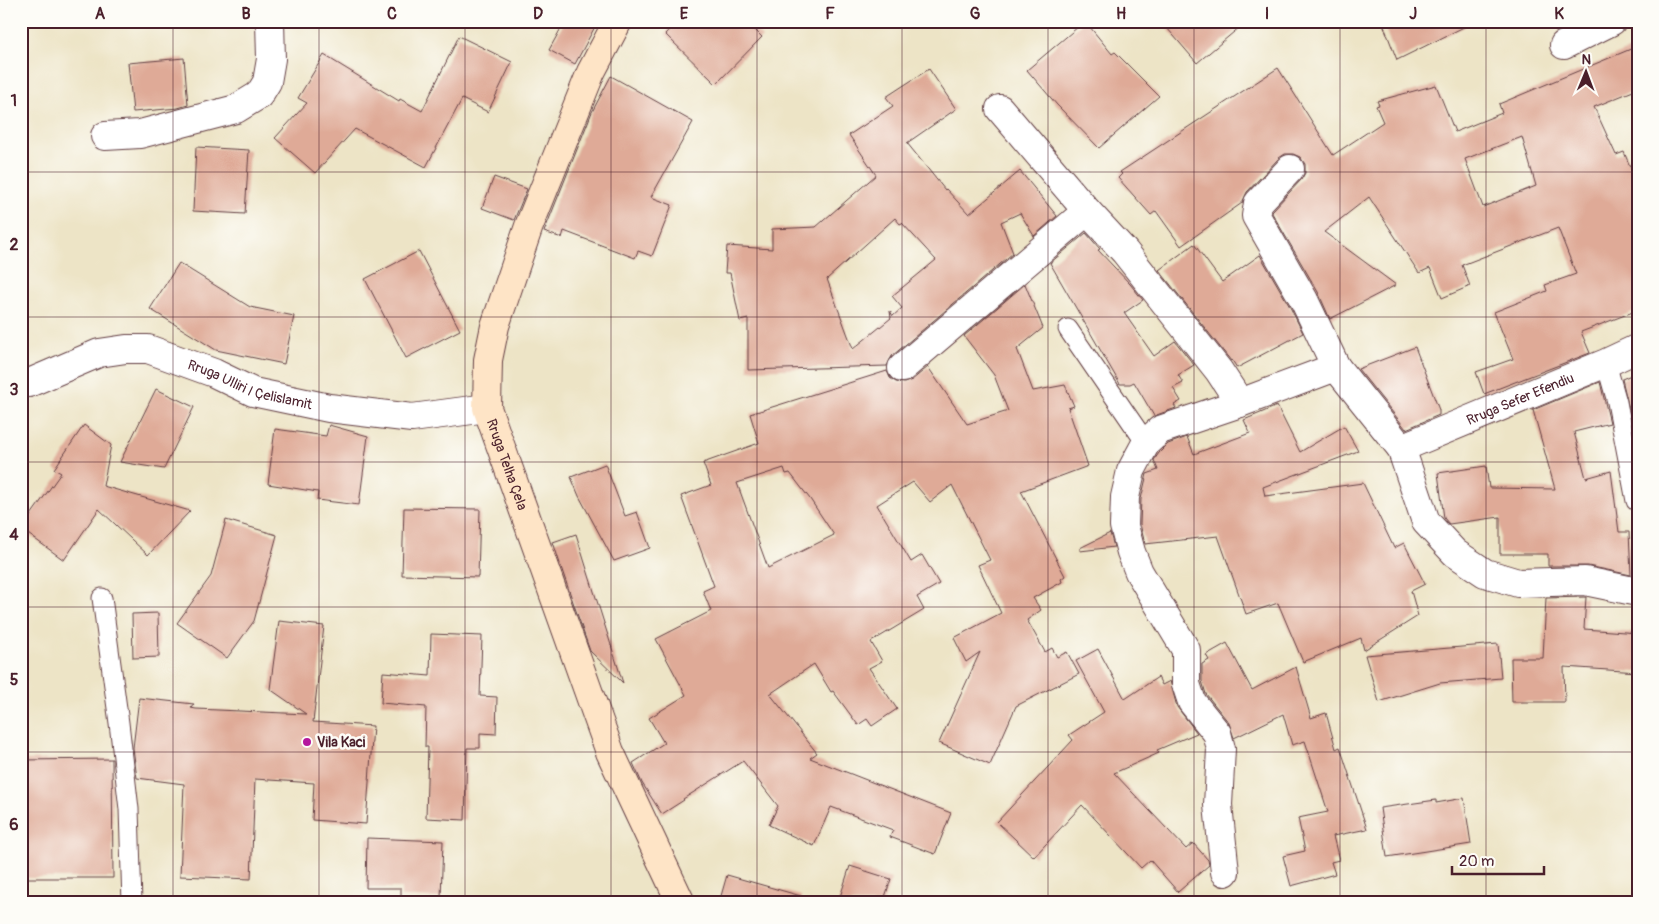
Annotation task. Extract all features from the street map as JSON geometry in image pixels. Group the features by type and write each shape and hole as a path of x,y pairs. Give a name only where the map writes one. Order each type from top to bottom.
{"street":[{"path":"105,136 140,134 236,109 259,95 267,82 269,74 271,59 270,21"},
{"name":"Rruga Telha Çela","path":"618,21 591,72 529,226 517,261 495,326 488,360 487,408 610,752 681,903"},
{"path":"1564,45 1612,21"},
{"path":"1000,109 1087,211 1125,252 1219,371 1240,403"},
{"path":"1290,169 1258,203 1256,216 1304,300 1336,367 1401,448 1426,522 1455,553 1485,573 1518,583 1585,581 1638,592"},
{"path":"902,368 1087,211"},
{"name":"Rruga Ulliri I Çelislamit","path":"21,383 28,383 99,353 126,348 148,349 214,373 253,392 329,408 412,418 487,408"},
{"name":"Rruga Sefer Efendiu","path":"1401,448 1638,348"},
{"path":"1225,872 1218,805 1221,749 1217,734 1192,702 1186,684 1186,650 1139,572 1131,552 1124,526 1125,497 1131,471 1146,443 1160,430 1240,403 1336,367"}],"lane":[{"path":"1068,329 1146,443"},
{"path":"1606,363 1617,402 1636,501"},
{"path":"102,598 120,722 129,809 132,903"}],"building":[{"path":"565,21 598,21 575,64 549,50"},
{"path":"677,21 746,21 762,37 716,84 665,34"},
{"path":"1085,21 1112,54 1115,52 1159,96 1099,148 1057,105 1027,70"},
{"path":"1161,21 1247,21 1197,63"},
{"path":"1382,21 1476,21 1397,60"},
{"path":"459,36 512,62 488,112 462,99 426,167 355,129 315,173 275,138 307,103 298,98 324,55 399,101 400,99 422,111"},
{"path":"1638,46 1638,89 1594,107 1616,155 1624,152 1638,186 1638,310 1581,332 1590,353 1484,394 1476,372 1513,359 1494,312 1547,291 1545,285 1576,274 1558,228 1462,265 1470,286 1442,298 1430,268 1419,273 1369,197 1324,232 1396,285 1330,319 1318,292 1272,213 1305,173 1305,164 1300,157 1293,154 1285,154 1279,158 1247,192 1242,203 1181,246 1156,211 1151,215 1118,178 1122,174 1120,172 1278,68 1333,155 1383,122 1376,106 1379,105 1377,101 1436,85 1455,132 1502,113 1499,104","holes":["1522,137 1536,186 1483,207 1465,159"]},
{"path":"184,58 188,105 178,108 133,112 128,63"},
{"path":"929,69 956,109 907,143 945,190 969,214 1020,171 1057,216 1034,236 1020,213 1001,222 1013,253 892,356 887,366 748,370 748,319 740,321 730,273 725,273 727,246 772,249 772,229 816,227 876,175 849,135 893,106 886,97","holes":["895,218 900,224 902,223 936,260 892,296 902,308 893,316 890,311 891,318 853,349 827,279"]},
{"path":"611,76 693,122 651,197 672,205 652,256 638,251 635,258 564,231 562,238 544,232 592,112"},
{"path":"196,147 249,150 245,214 193,211"},
{"path":"494,177 527,189 514,220 482,208"},
{"path":"1086,233 1100,249 1098,250 1143,300 1124,313 1154,356 1175,341 1194,365 1178,375 1183,383 1173,388 1181,401 1174,405 1176,408 1154,416 1134,382 1120,384 1050,263"},
{"path":"1194,244 1222,282 1260,255 1303,333 1237,368 1159,270"},
{"path":"419,251 460,330 406,358 365,279"},
{"path":"179,263 250,307 294,316 284,364 216,350 150,309"},
{"path":"1025,284 1043,328 1017,349 1033,391 1065,385 1074,406 1068,408 1088,466 1021,491 1065,576 1061,579 1062,582 1033,598 1041,610 1027,620 1045,652 1052,648 1057,657 1067,652 1079,674 1016,706 990,765 939,743 980,652 966,662 954,638 1001,613 978,565 990,560 952,485 930,502 913,482 877,505 911,562 922,555 939,584 917,597 924,610 871,642 882,661 869,668 897,709 872,726 867,719 858,725 833,691 831,692 814,664 770,694 817,753 810,758 951,813 935,854 890,837 893,830 831,807 814,846 769,825 778,806 743,761 662,814 642,783 633,763 664,743 649,718 686,695 656,639 711,611 703,591 714,586 681,496 711,485 703,463 759,443 750,414 887,371 890,378 896,382 904,383 912,380 928,367 967,424 1008,411 994,375 964,336","holes":["784,468 786,474 790,473 834,535 768,568 737,483"]},
{"path":"1415,347 1439,410 1439,415 1406,429 1358,369"},
{"path":"1638,372 1638,415 1631,417 1622,379"},
{"path":"1600,382 1610,423 1574,432 1586,478 1611,471 1619,532 1629,532 1631,575 1588,566 1548,566 1548,554 1500,554 1500,517 1449,524 1444,518 1438,473 1486,466 1489,488 1555,489 1533,410"},
{"path":"156,389 194,407 164,469 120,462"},
{"path":"1277,406 1300,452 1344,426 1358,451 1263,487 1265,496 1363,483 1394,548 1404,543 1425,584 1411,591 1418,616 1364,650 1361,638 1303,662 1278,603 1246,614 1218,536 1145,544 1140,524 1141,499 1147,474 1158,470 1154,460 1159,453 1168,444 1187,437 1194,454 1250,433 1244,420"},
{"path":"84,425 111,445 103,486 190,511 148,555 99,509 64,560 21,529 61,473 54,469"},
{"path":"329,425 368,436 359,505 317,500 318,492 268,484 275,429 326,436"},
{"path":"605,464 625,516 637,512 650,548 614,561 579,496 571,477"},
{"path":"404,508 480,509 478,577 402,575"},
{"path":"226,520 277,535 254,621 227,658 177,623 211,576"},
{"path":"1110,533 1114,547 1080,551 1080,548"},
{"path":"576,534 623,683 590,651 553,542"},
{"path":"1586,597 1584,629 1638,633 1638,672 1564,667 1565,702 1512,702 1511,658 1543,658 1546,598"},
{"path":"158,613 159,657 133,658 132,614"},
{"path":"279,621 324,626 313,722 373,726 366,824 312,820 314,783 255,779 251,879 180,876 184,784 137,778 133,748 139,698 194,704 191,708 196,709 306,714 270,689"},
{"path":"431,634 482,636 480,696 497,697 496,734 480,733 480,748 467,748 465,820 426,818 428,747 425,747 426,707 381,703 383,672 430,676"},
{"path":"1227,643 1252,690 1296,667 1311,718 1326,713 1336,749 1340,747 1367,829 1333,836 1339,860 1331,862 1335,874 1291,886 1283,856 1305,851 1298,818 1328,812 1305,741 1292,745 1283,714 1234,738 1229,723 1206,694 1202,681 1202,664 1209,660 1206,655"},
{"path":"1498,644 1501,678 1440,683 1379,702 1365,655"},
{"path":"1098,649 1125,699 1158,677 1162,685 1170,681 1177,707 1197,733 1157,750 1159,753 1114,773 1186,849 1193,843 1208,860 1209,865 1178,892 1150,860 1141,868 1082,805 1034,857 997,822 1073,740 1069,735 1104,712 1076,661"},
{"path":"112,759 113,878 23,878 22,760"},
{"path":"1464,798 1471,844 1387,857 1380,808 1436,800 1436,803"},
{"path":"367,838 443,841 441,898 401,897 401,888 366,888"},
{"path":"850,866 891,879 883,903 838,903"},
{"path":"727,875 801,896 800,903 719,903"}],"place":[{"name":"Vila Kaci","path":"307,742"}]}
